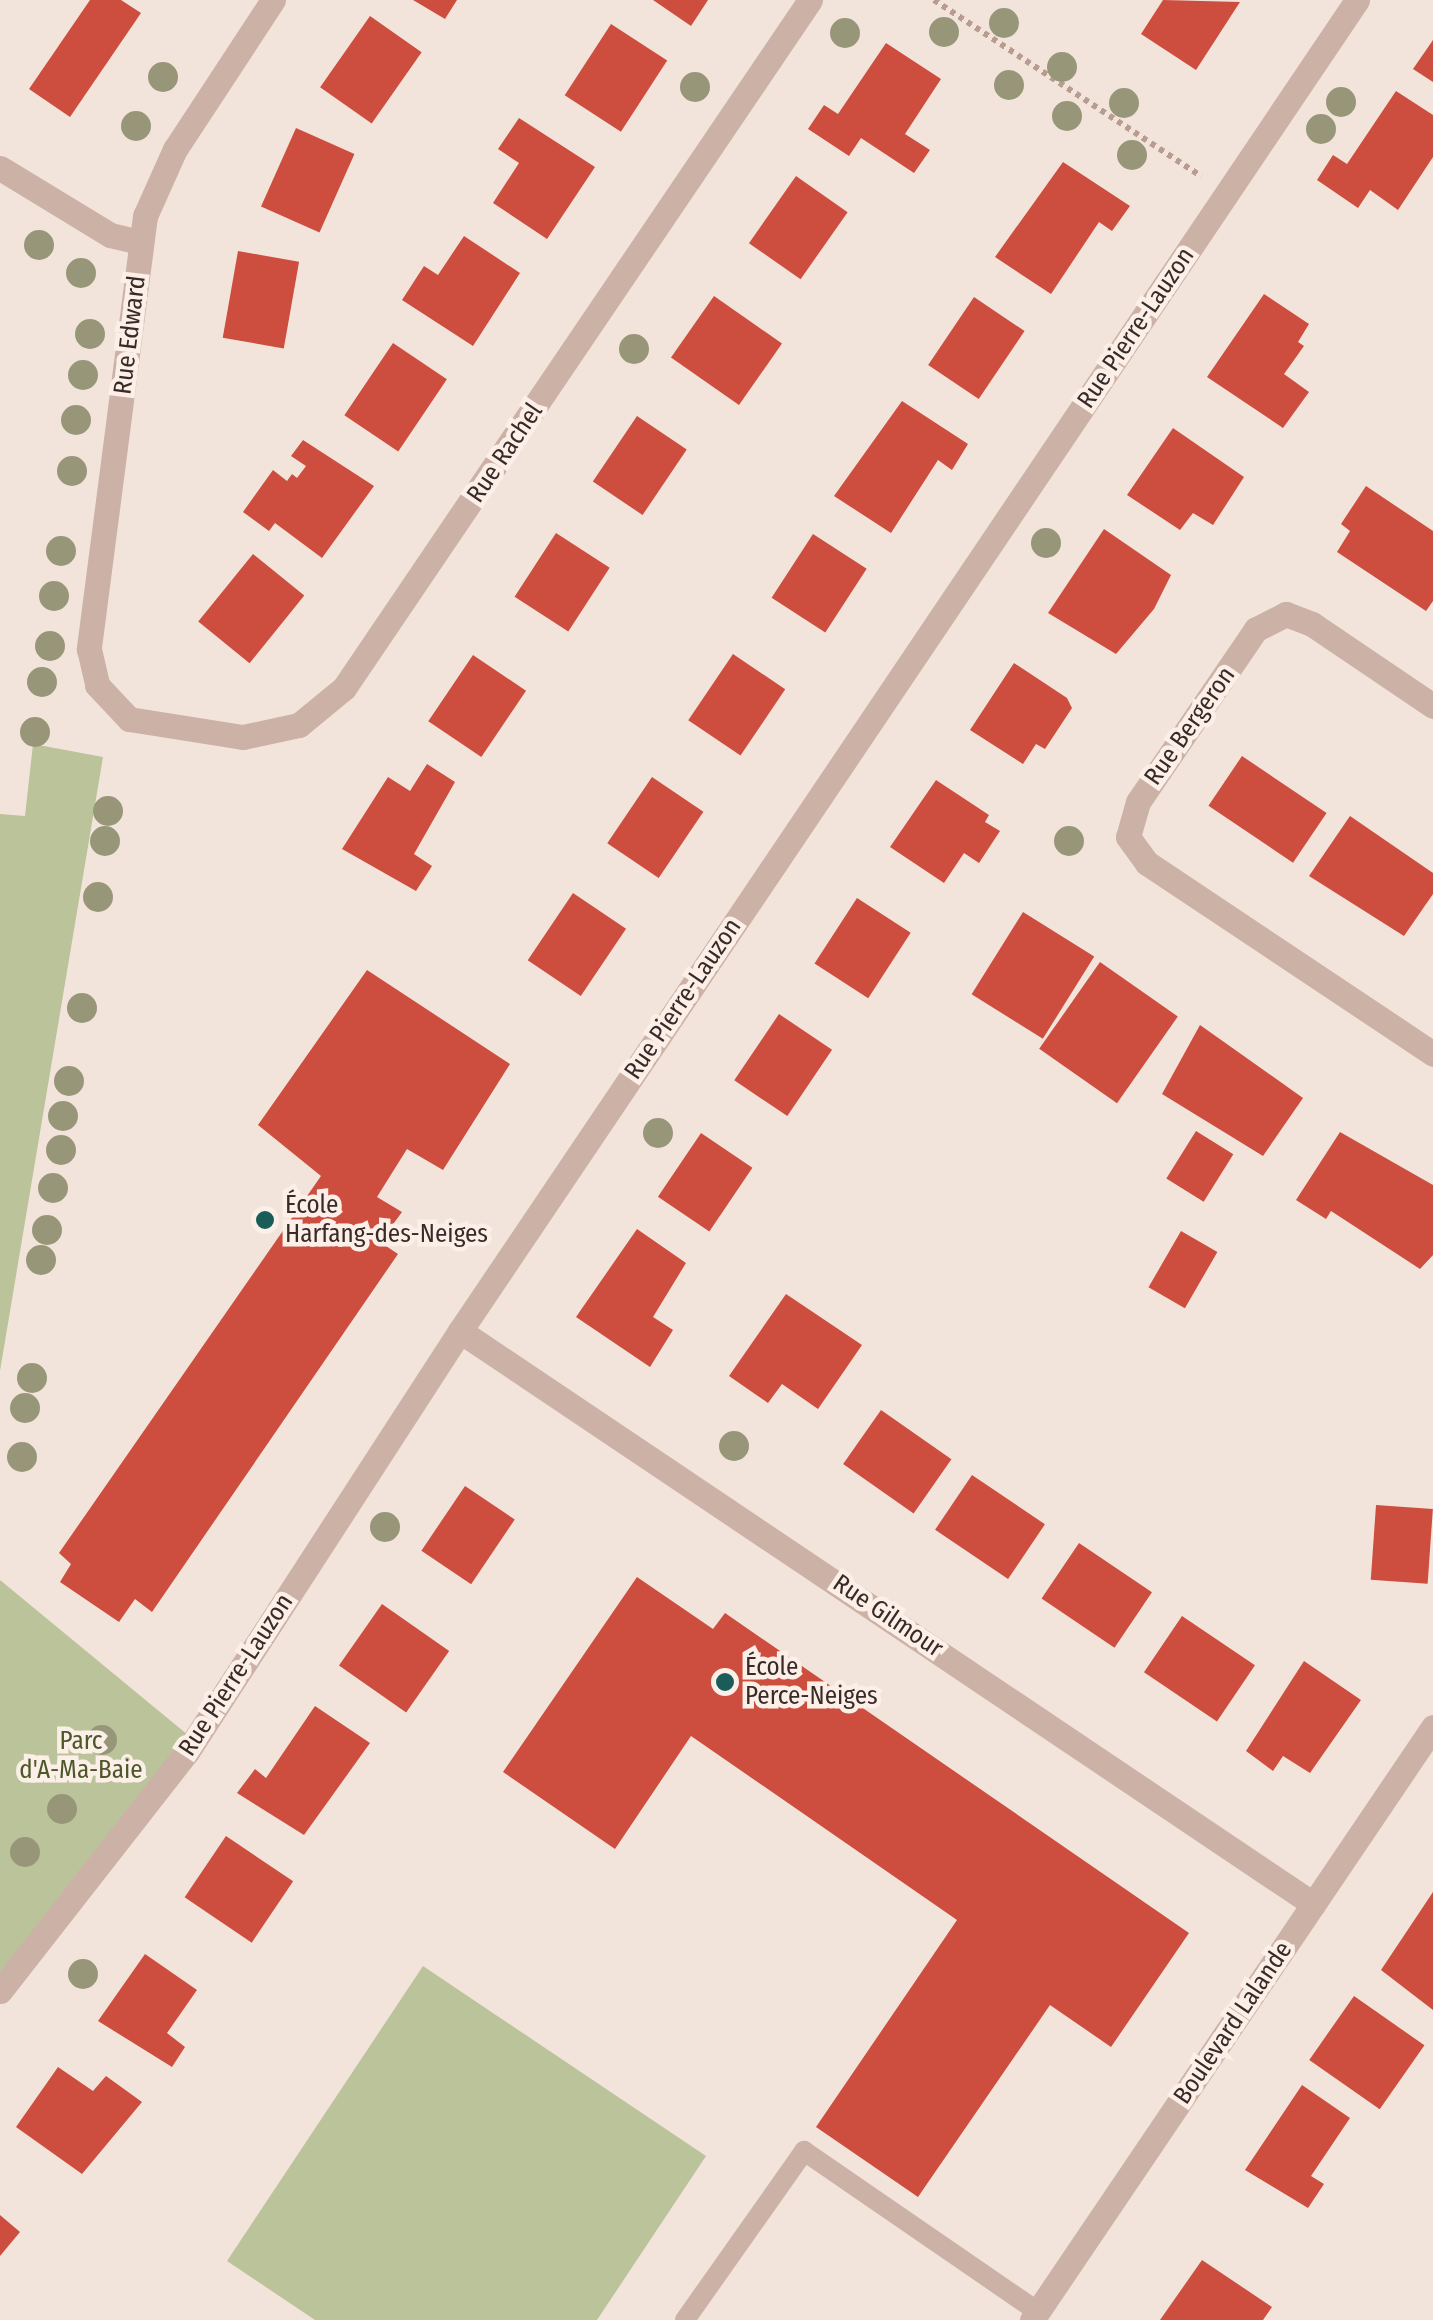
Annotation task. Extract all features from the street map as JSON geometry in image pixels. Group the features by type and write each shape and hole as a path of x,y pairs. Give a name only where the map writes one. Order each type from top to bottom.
{"street":[{"name":"Rue Edward","path":"106,700 91,669 91,620 141,242 174,148 273,0"},
{"name":"Rue Rachel","path":"106,700 129,719 153,726 243,737 300,725 344,688 810,0"},
{"name":"Rue Pierre-Lauzon","path":"0,1991 187,1752 460,1331 1357,0"},
{"path":"0,168 110,234 141,242"},
{"name":"Rue Bergeron","path":"1433,706 1312,624 1286,614 1256,630 1138,802 1128,836 1147,863 1433,1054"},
{"name":"Rue Gilmour","path":"460,1331 1313,1904"},
{"name":"Boulevard Lalande","path":"1035,2316 1433,1727"}],"lane":[{"path":"686,2320 804,2151 1035,2316"}],"path":[{"path":"934,0 1227,193"}],"green space":[{"path":"33,744 103,757 0,1371 0,814 25,816"},
{"name":"Parc d'A-Ma-Baie","path":"0,1580 194,1740 0,1991"},
{"path":"423,1966 706,2156 597,2320 315,2320 227,2261"}],"building":[{"path":"90,0 121,0 141,13 70,117 29,89"},
{"path":"413,0 457,0 445,19"},
{"path":"653,0 708,0 691,26"},
{"path":"1163,0 1240,2 1196,70 1141,34"},
{"path":"370,16 422,52 372,123 320,87"},
{"path":"611,24 667,60 621,132 565,95"},
{"path":"1433,40 1433,82 1413,69"},
{"path":"886,43 941,79 905,134 930,150 914,173 861,138 849,156 808,129 824,105 838,114"},
{"path":"1396,91 1433,115 1433,157 1398,210 1370,190 1358,208 1317,180 1333,155 1347,164"},
{"path":"519,118 595,167 547,239 493,203 519,163 498,149"},
{"path":"296,128 354,154 319,233 261,207"},
{"path":"1063,162 1130,206 1112,231 1099,222 1051,294 995,257"},
{"path":"796,176 848,212 801,279 749,243"},
{"path":"464,236 520,273 473,346 402,300 424,266 438,275"},
{"path":"238,251 299,262 284,348 223,338"},
{"path":"1264,294 1309,324 1298,342 1304,346 1284,374 1309,392 1283,428 1207,377"},
{"path":"714,296 782,344 739,405 671,357"},
{"path":"974,297 1025,331 979,399 928,365"},
{"path":"393,343 447,379 398,451 344,415"},
{"path":"902,401 968,444 952,470 938,460 891,533 834,496"},
{"path":"637,416 687,450 643,515 593,481"},
{"path":"1173,428 1244,477 1213,525 1193,513 1180,530 1127,495"},
{"path":"303,440 374,486 322,558 275,523 269,531 243,512 273,470 287,481 292,474 297,478 306,466 291,456"},
{"path":"1366,486 1433,531 1433,601 1426,611 1337,552 1350,531 1341,524"},
{"path":"1104,529 1171,575 1154,609 1116,654 1048,613"},
{"path":"556,533 610,568 568,632 515,597"},
{"path":"813,534 867,569 825,633 772,598"},
{"path":"253,554 304,596 250,663 198,622"},
{"path":"733,654 785,689 740,756 688,720"},
{"path":"473,655 526,691 481,757 428,721"},
{"path":"1014,663 1067,698 1072,708 1045,749 1036,744 1023,764 970,730"},
{"path":"1242,756 1327,813 1293,863 1208,806"},
{"path":"427,764 455,782 414,854 432,866 416,891 342,849 388,777 410,791"},
{"path":"652,777 703,812 659,878 607,843"},
{"path":"936,780 989,815 985,822 1000,831 979,863 964,853 944,883 890,847"},
{"path":"1350,816 1433,873 1433,894 1404,936 1309,876"},
{"path":"573,893 626,929 581,996 528,960"},
{"path":"857,898 911,933 868,998 815,963"},
{"path":"1023,912 1094,957 1043,1039 972,994"},
{"path":"1100,962 1178,1016 1117,1103 1039,1049"},
{"path":"367,970 510,1064 443,1170 407,1149 377,1197 402,1212 380,1242 398,1254 152,1612 135,1599 119,1622 60,1582 71,1564 59,1553 321,1176 258,1125"},
{"path":"779,1014 832,1050 787,1116 734,1080"},
{"path":"1200,1025 1303,1098 1263,1156 1162,1094"},
{"path":"1196,1131 1233,1154 1204,1202 1166,1178"},
{"path":"1340,1132 1433,1185 1433,1255 1420,1269 1331,1211 1326,1219 1296,1200"},
{"path":"701,1133 752,1168 709,1232 658,1197"},
{"path":"637,1229 686,1263 653,1317 673,1330 650,1367 576,1317"},
{"path":"1181,1231 1217,1252 1185,1308 1148,1287"},
{"path":"786,1294 862,1345 818,1409 782,1384 768,1403 729,1376"},
{"path":"881,1410 951,1459 914,1513 843,1464"},
{"path":"972,1475 1045,1524 1008,1579 935,1530"},
{"path":"465,1486 515,1520 471,1584 421,1551"},
{"path":"1376,1505 1433,1509 1428,1584 1371,1580"},
{"path":"1079,1543 1152,1592 1114,1648 1042,1599"},
{"path":"637,1577 713,1629 725,1613 1189,1933 1111,2047 1050,2005 918,2197 816,2127 957,1920 691,1736 615,1849 503,1772"},
{"path":"382,1604 449,1651 406,1712 339,1665"},
{"path":"1182,1616 1255,1665 1217,1722 1144,1672"},
{"path":"1304,1661 1361,1700 1310,1773 1283,1756 1273,1771 1246,1751"},
{"path":"315,1706 370,1743 304,1835 237,1793 255,1769 266,1778"},
{"path":"226,1836 293,1881 252,1943 185,1897"},
{"path":"1433,1892 1433,2010 1381,1970"},
{"path":"145,1954 197,1990 167,2033 185,2047 172,2067 98,2021"},
{"path":"1354,1996 1424,2045 1380,2109 1309,2060"},
{"path":"58,2067 93,2091 106,2076 142,2102 82,2174 16,2127"},
{"path":"1302,2085 1350,2118 1311,2176 1324,2184 1308,2208 1245,2170"},
{"path":"0,2215 20,2232 0,2256"},
{"path":"1202,2260 1272,2307 1263,2320 1160,2320"}],"place":[{"name":"École Harfang-des-Neiges","path":"265,1220"},
{"name":"École Perce-Neiges","path":"725,1682"}]}
